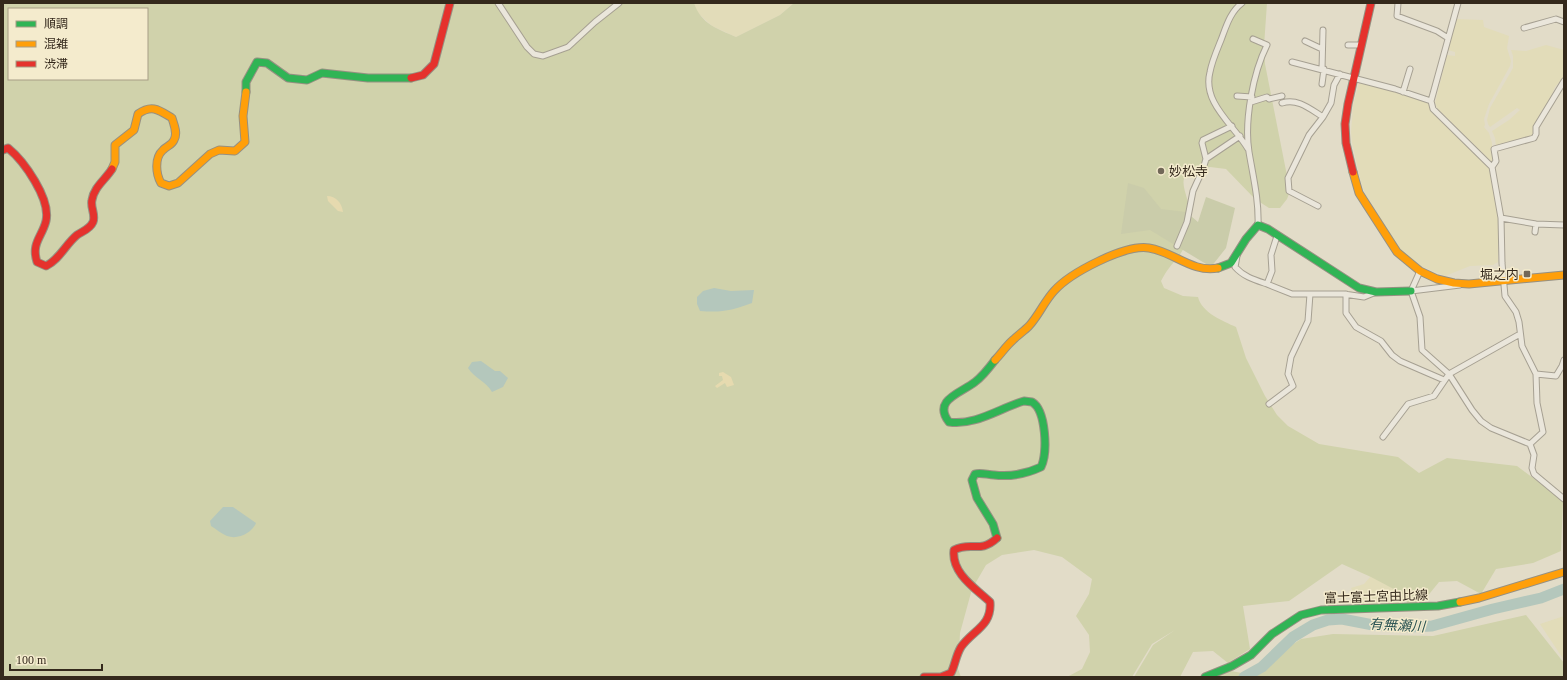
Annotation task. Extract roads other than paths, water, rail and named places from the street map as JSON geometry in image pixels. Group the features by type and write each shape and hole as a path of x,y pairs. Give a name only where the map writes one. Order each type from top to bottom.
{"street":[{"path":"3,150 8,148 15,152 39,189 47,216 44,227 35,243 34,251 36,262 46,266 53,263 77,235 92,225 95,217 91,201 97,186 109,173 115,163 115,145 134,130 138,114 145,109 157,109 172,118 177,131 174,142 161,153 157,165 157,176 160,183 169,186 178,182 210,154 220,150 235,151 245,142 243,116 246,96 246,82 258,62 267,63 288,78 307,80 322,73 368,78 411,78 424,75 434,64 450,3"},
{"path":"498,3 527,47 534,54 543,56 568,47 594,22 619,3"},
{"path":"1242,3 1229,18 1209,72 1208,82 1209,91 1214,104 1240,136 1249,152"},
{"path":"1371,3 1345,124 1346,143 1359,193 1397,252 1420,271 1454,283 1469,284"},
{"path":"1398,3 1397,16 1437,31 1448,38"},
{"path":"1458,3 1431,101 1433,109 1492,167 1501,218 1503,281 1506,296 1516,312 1519,322 1522,346 1536,374 1537,403 1543,432 1530,444"},
{"path":"1524,28 1556,19 1564,22"},
{"path":"1322,84 1323,30"},
{"path":"924,677 941,676 951,673 956,665 957,654 962,646 976,633 989,617 991,609 990,602 957,570 952,559 954,550 957,548 962,546 978,548 986,547 992,544 997,538 993,525 979,503 972,480 973,476 979,473 1008,476 1031,472 1041,467 1045,457 1042,418 1038,406 1034,402 1021,401 977,419 956,425 949,422 945,417 944,409 948,399 976,380 1013,340 1029,326 1055,290 1066,280 1101,261 1125,251 1148,247 1158,249 1192,267 1215,270 1231,264 1247,237 1258,225 1254,178 1248,138 1254,79 1267,45 1253,38"},
{"path":"1305,41 1322,49"},
{"path":"1348,45 1362,45"},
{"path":"1292,62 1323,69 1431,101"},
{"path":"1403,92 1410,69"},
{"path":"1318,206 1289,191 1287,184 1288,178 1309,135 1323,117 1331,103 1334,85 1340,74"},
{"path":"1492,167 1496,161 1494,148 1534,138 1536,134 1536,127 1564,81"},
{"path":"1237,96 1252,99 1267,97 1269,99 1282,96"},
{"path":"1282,103 1292,101 1298,102 1323,117"},
{"path":"1178,246 1187,222 1193,191 1204,169 1206,159 1202,143 1203,140 1232,126"},
{"path":"1206,159 1240,136"},
{"path":"1501,218 1536,224 1564,225"},
{"path":"1535,232 1536,224"},
{"path":"1258,225 1268,229 1359,288 1376,292 1411,291 1469,284 1564,276"},
{"path":"1267,284 1272,272 1271,255 1278,236"},
{"path":"1237,253 1235,267 1239,272 1250,278 1292,294 1346,294 1364,297 1376,292"},
{"path":"1420,271 1411,291 1420,317 1422,350 1449,374 1472,410 1481,421 1491,428 1530,444 1534,455 1532,468 1534,474 1564,499"},
{"path":"1269,404 1293,386 1288,374 1289,368 1291,358 1308,321 1310,294"},
{"path":"1346,294 1346,312 1356,327 1381,341 1392,355 1400,362 1444,380"},
{"path":"1383,437 1408,404 1434,396 1449,374 1520,334"},
{"path":"1536,374 1556,376 1564,360"},
{"name":"富士富士宮由比線","path":"1205,677 1232,666 1251,655 1272,634 1301,615 1321,610 1438,606 1457,603 1564,572"}],"waterway":[{"name":"有無瀬川","path":"1244,677 1262,667 1293,637 1313,625 1328,620 1342,619 1373,625 1410,627 1432,626 1493,609 1541,598 1564,589"}],"place":[{"name":"妙松寺","path":"1161,171"},
{"name":"堀之内","path":"1527,274"}]}
